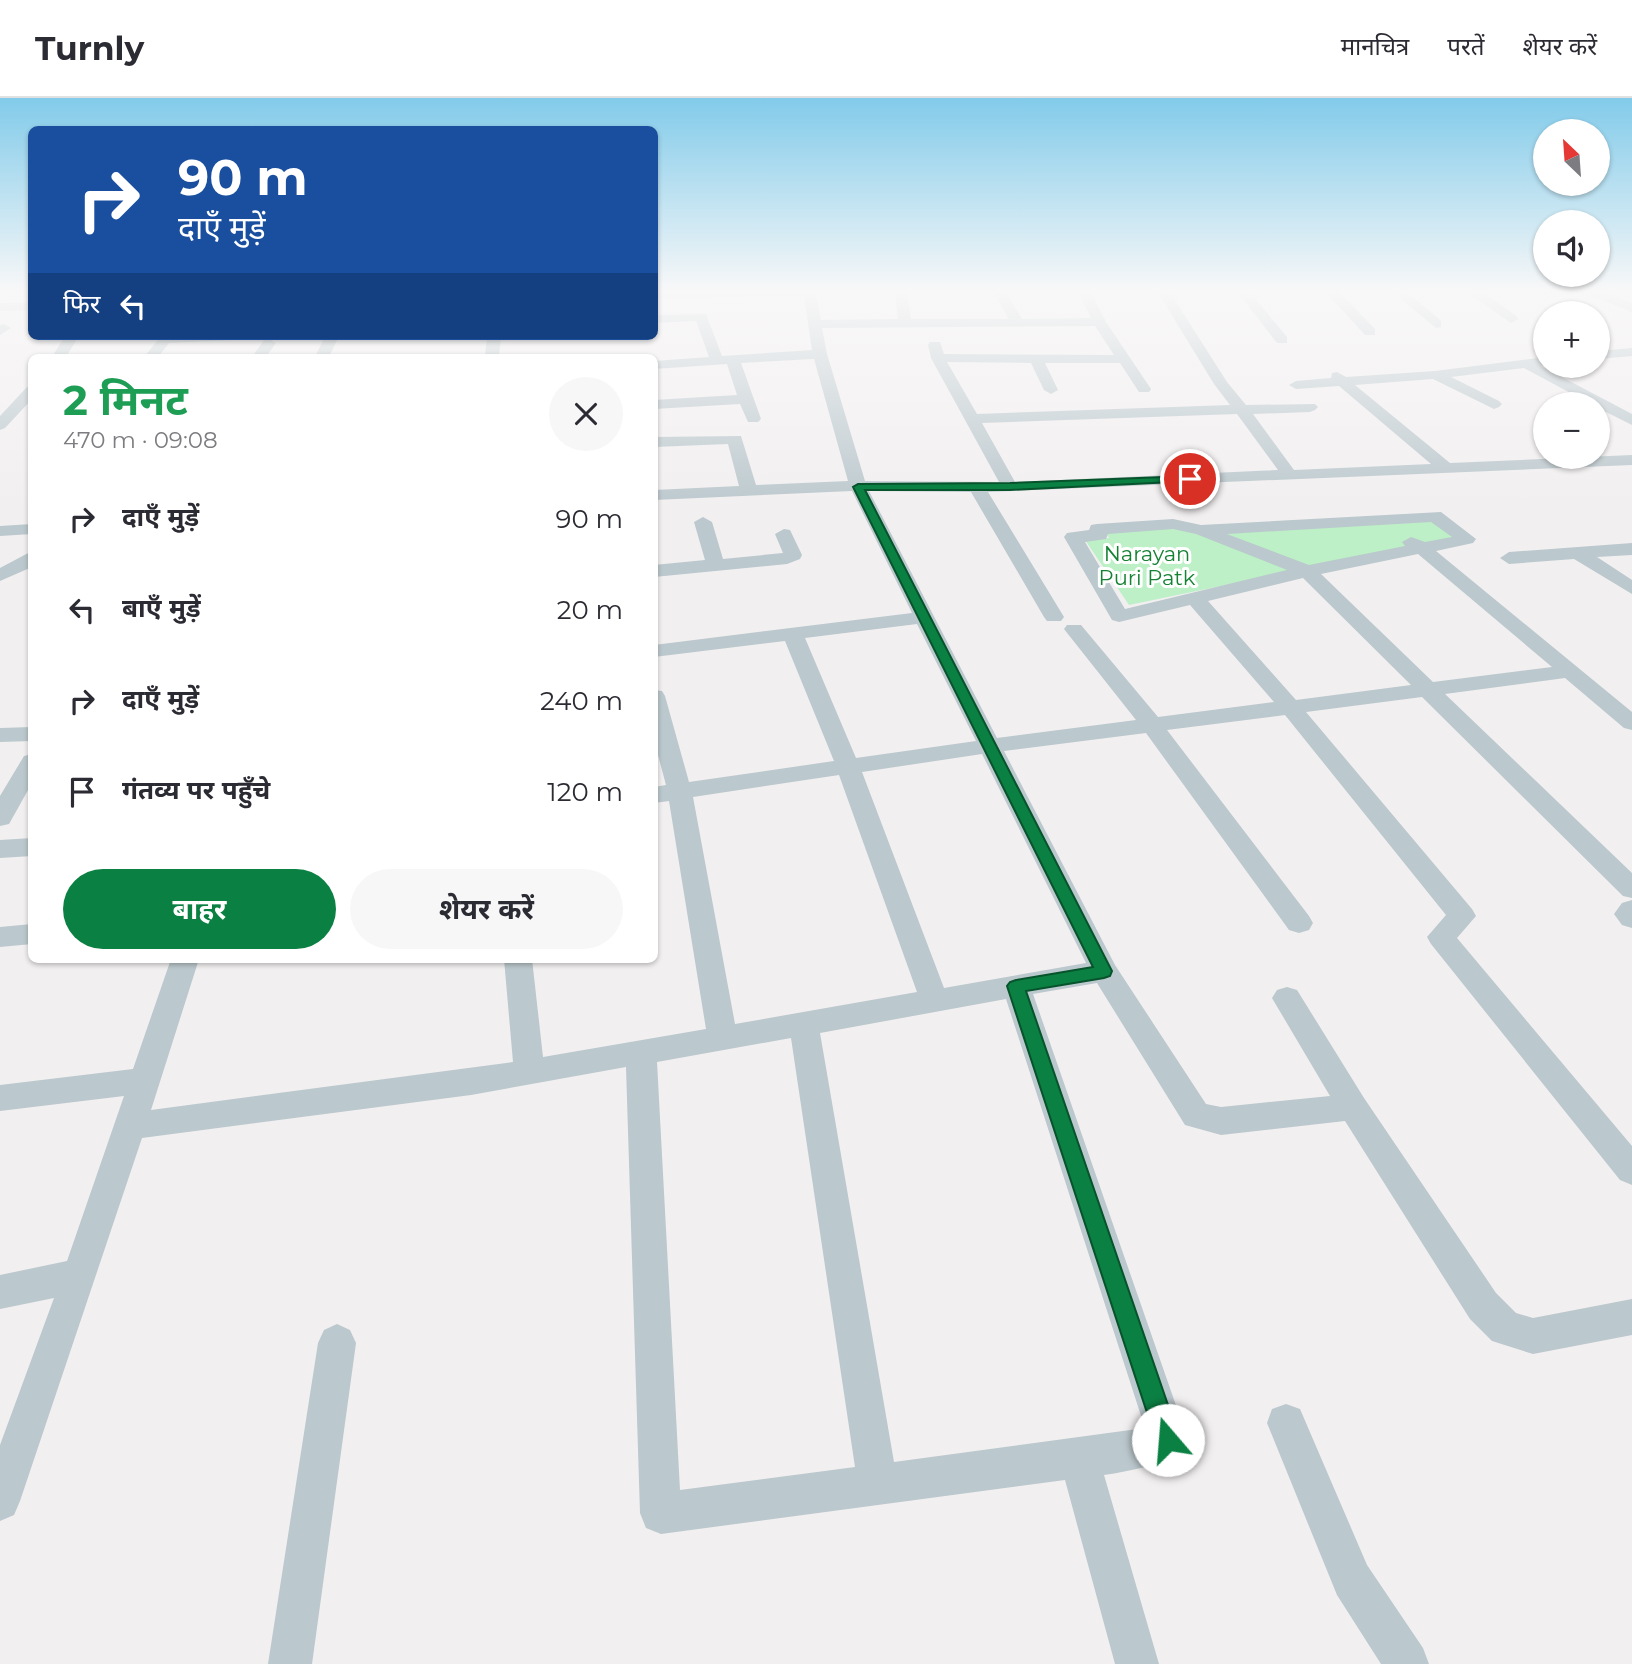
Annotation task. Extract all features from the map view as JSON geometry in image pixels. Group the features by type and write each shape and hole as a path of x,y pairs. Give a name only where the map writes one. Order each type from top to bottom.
{"street":[{"path":"734,364 752,418"},
{"path":"823,364 858,487 1104,971 1196,1115 1221,1121 1353,1107"},
{"path":"941,364 1010,486"},
{"path":"1039,364 1051,390"},
{"path":"1127,364 1144,389"},
{"path":"1209,364 1289,474"},
{"path":"1296,385 1435,375 1517,364"},
{"path":"1527,364 1632,420"},
{"path":"1328,369 1446,468"},
{"path":"1435,375 1494,404"},
{"path":"0,425 28,394"},
{"path":"658,405 745,398"},
{"path":"973,419 1310,407"},
{"path":"658,443 735,439 748,488"},
{"path":"658,495 748,488 1010,486 1631,460"},
{"path":"977,487 1064,623 1152,726 1299,923"},
{"path":"1201,530 1434,516 1467,539 1307,571 1119,616 1073,537 1100,534 1097,529 1173,524 1201,530 1307,571 1632,889"},
{"path":"1369,521 1422,548 1632,723"},
{"path":"6,530 28,522"},
{"path":"703,522 716,565"},
{"path":"658,571 791,557 793,555 784,534"},
{"path":"1509,558 1632,550"},
{"path":"1578,553 1632,588"},
{"path":"0,575 28,560"},
{"path":"1195,597 1291,708 1462,916 1441,937 1632,1170"},
{"path":"658,651 924,617"},
{"path":"793,635 848,767 936,1001"},
{"path":"667,794 989,746 1569,671"},
{"path":"658,726 667,794 723,1038"},
{"path":"0,735 28,734"},
{"path":"0,818 28,768"},
{"path":"0,849 28,847"},
{"path":"1632,910 1628,914 1632,918"},
{"path":"0,937 28,934"},
{"path":"0,1501 80,1275 184,963"},
{"path":"518,963 528,1072"},
{"path":"130,1126 471,1082 1104,971"},
{"path":"641,1053 661,1513 1139,1450 1168,1440 1016,986"},
{"path":"1287,998 1353,1107 1483,1306 1505,1328 1534,1336 1632,1317"},
{"path":"804,1024 878,1484"},
{"path":"0,1098 144,1082"},
{"path":"0,1292 80,1275"},
{"path":"290,1664 337,1343"},
{"path":"1286,1423 1352,1580 1407,1664"},
{"path":"1079,1458 1137,1664"}],"green space":[{"path":"1433,520 1459,539 1306,566 1219,531"},
{"name":"Narayan Puri Patk","path":"1175,528 1200,533 1298,570 1129,605 1085,540 1109,538 1105,531"}],"route":[{"path":"1168,1440 1016,986 1104,971 858,487 1010,486 1190,479"}]}
